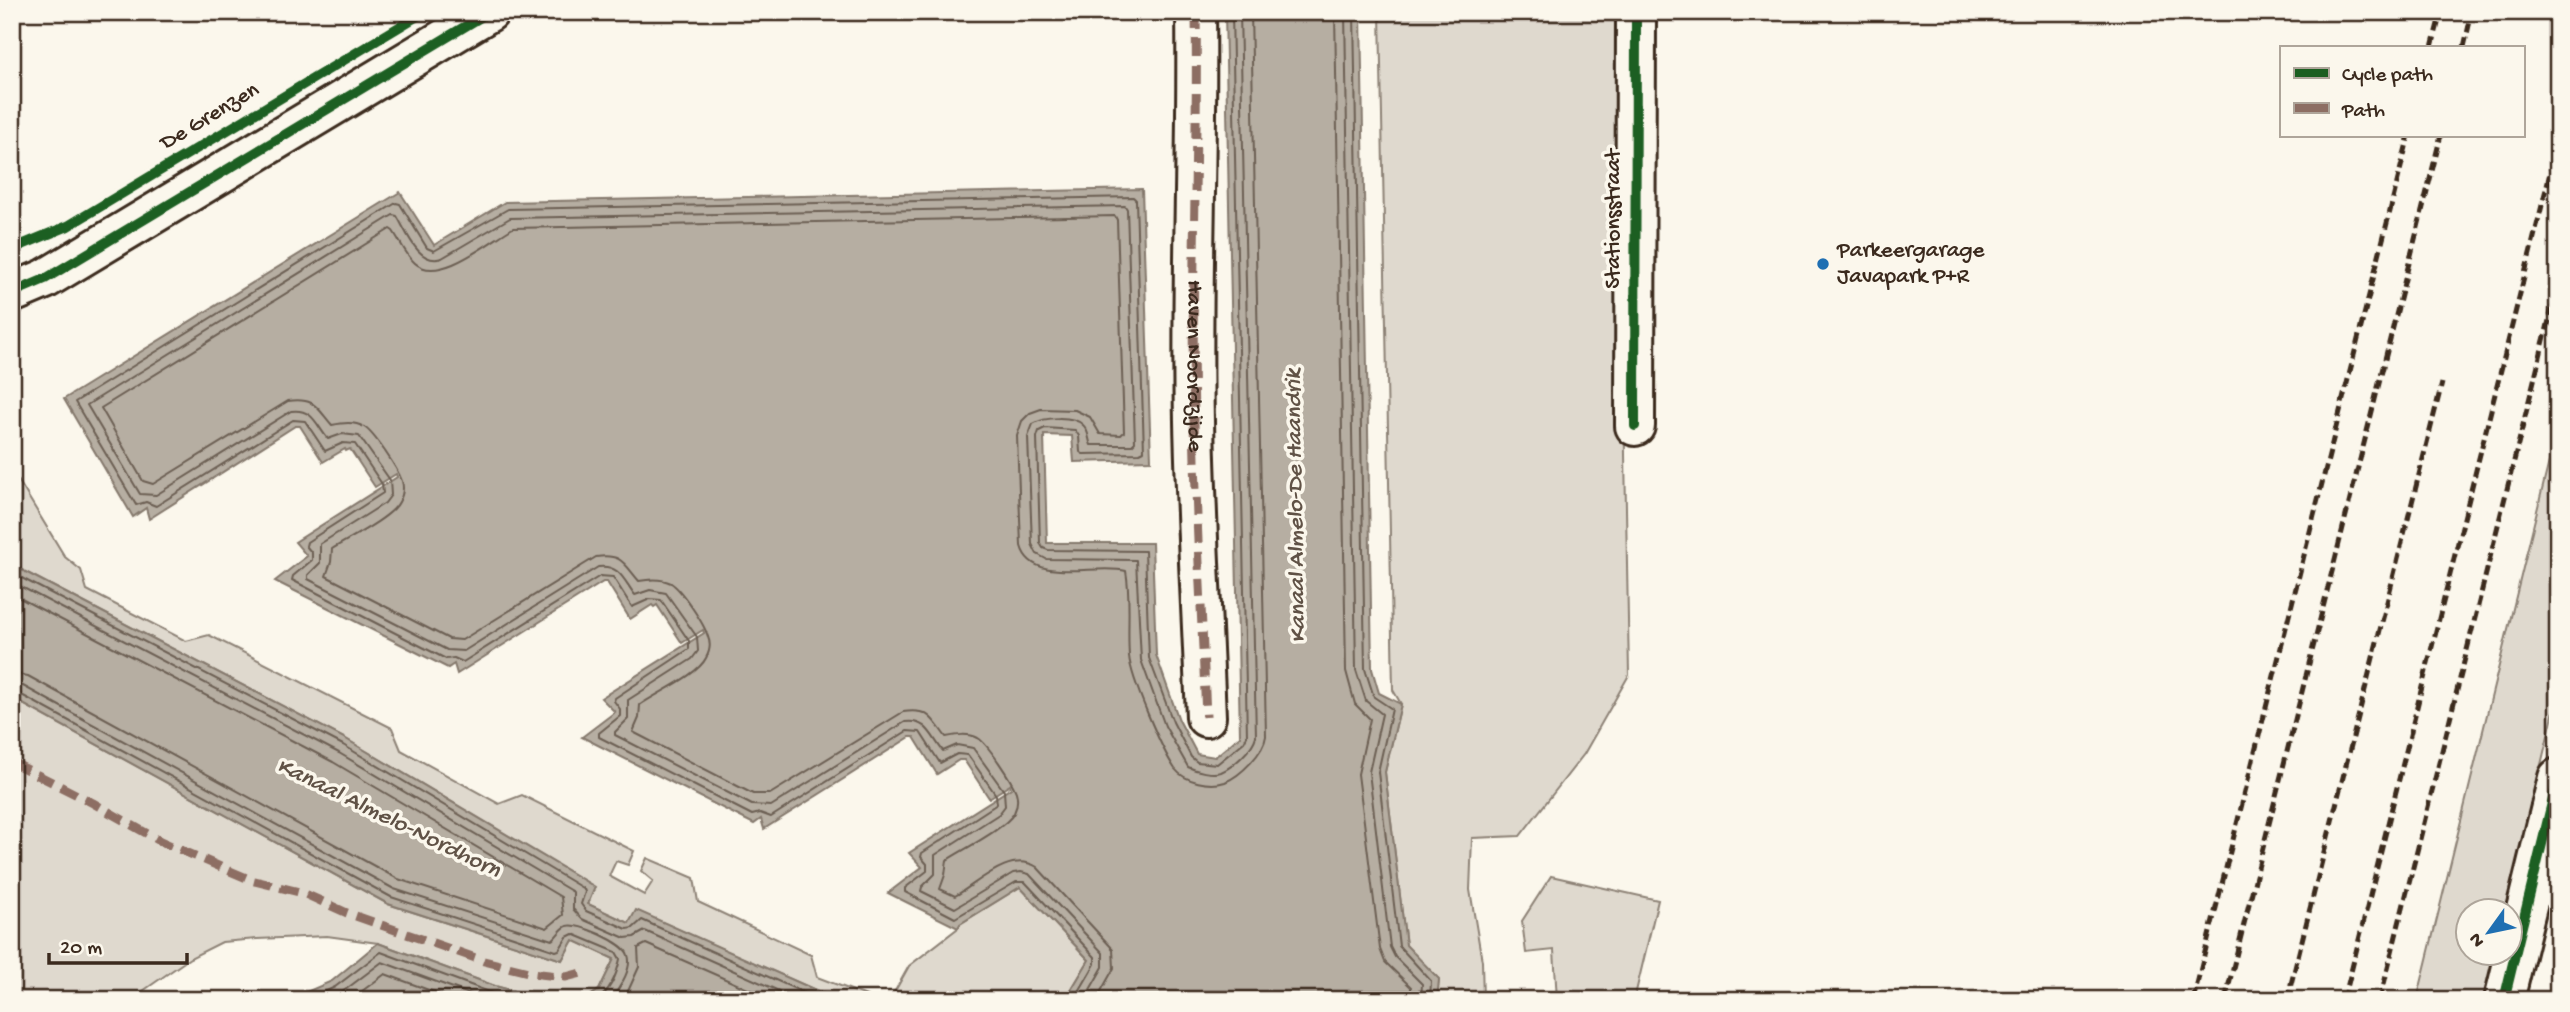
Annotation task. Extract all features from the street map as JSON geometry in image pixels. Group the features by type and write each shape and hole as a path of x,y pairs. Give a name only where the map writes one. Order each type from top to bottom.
{"street":[{"path":"12,293 45,279 489,12"},
{"name":"Haven Noordzijde","path":"1196,12 1194,419 1206,717"},
{"name":"Stationsstraat","path":"1635,426 1636,12"},
{"path":"2504,1000 2558,778"}],"shaded area":[{"path":"1380,12 1617,12 1629,675 1584,754 1520,836 1472,838 1470,890 1482,961 1483,1000 1437,1000 1439,979 1406,946 1385,772 1401,704 1393,690"},
{"path":"2558,425 2558,694 2509,897 2454,897 2454,967 2493,967 2485,1000 2417,1000"},
{"path":"12,470 65,557 81,570 87,590 186,641 209,635 392,728 401,750 499,804 522,795 634,851 628,865 616,861 609,876 644,895 653,881 641,871 647,858 694,878 698,902 811,955 817,977 877,1000 838,1000 637,911 629,923 588,904 594,887 346,739 12,565"},
{"path":"12,698 388,904 562,960 573,940 614,959 599,990 587,998 537,997 495,986 378,943 327,936 257,939 222,942 190,958 130,1000 12,1000"},
{"path":"1551,876 1658,900 1634,1000 1557,1000 1554,950 1526,953 1522,921"},
{"path":"1020,887 1089,960 1065,1000 890,1000 909,966 960,924"}],"water":[{"name":"Kanaal Almelo-De Haandrik","path":"1225,12 1361,12 1372,669 1379,693 1401,704 1385,772 1406,945 1439,979 1437,1000 1065,1000 1089,960 1020,887 960,924 958,928 888,893 922,867 909,853 1011,788 1010,785 989,798 964,760 959,760 937,774 914,737 910,737 764,829 761,819 754,824 582,737 615,712 601,698 704,633 703,630 682,643 657,605 652,605 630,619 607,582 603,582 457,674 454,664 448,668 275,581 307,556 295,542 397,477 396,474 375,487 350,449 345,449 323,462 300,426 295,426 149,519 146,508 133,517 64,399 400,192 434,245 505,202 1142,189 1151,460 1074,462 1072,436 1044,435 1047,543 1152,543 1156,655 1179,720 1197,754 1215,757 1240,736"},
{"name":"Kanaal Almelo-Nordhorn","path":"12,565 346,739 595,887 588,904 629,923 636,910 838,1000 288,1000 332,981 378,943 495,986 537,997 587,998 599,990 614,959 573,940 562,960 388,904 12,698"}],"railway":[{"path":"2432,46 2441,12"},
{"path":"2464,46 2472,12"},
{"path":"2193,1000 2409,136"},
{"path":"2225,1000 2441,136"},
{"path":"2344,1000 2558,141"},
{"path":"2380,1000 2558,284"},
{"path":"2287,1000 2442,383"}],"marked path":[{"path":"1196,12 1194,421 1206,717"},
{"path":"12,762 160,841 251,880 303,893 347,913 484,961 532,973 566,977 585,972"}],"cycle path":[{"name":"De Grenzen","path":"12,249 68,226 424,12"},
{"path":"12,293 45,279 489,12"},
{"path":"1635,426 1636,12"},
{"path":"2504,1000 2558,778"}],"place":[{"name":"Parkeergarage Javapark P+R","path":"1823,264"}]}
